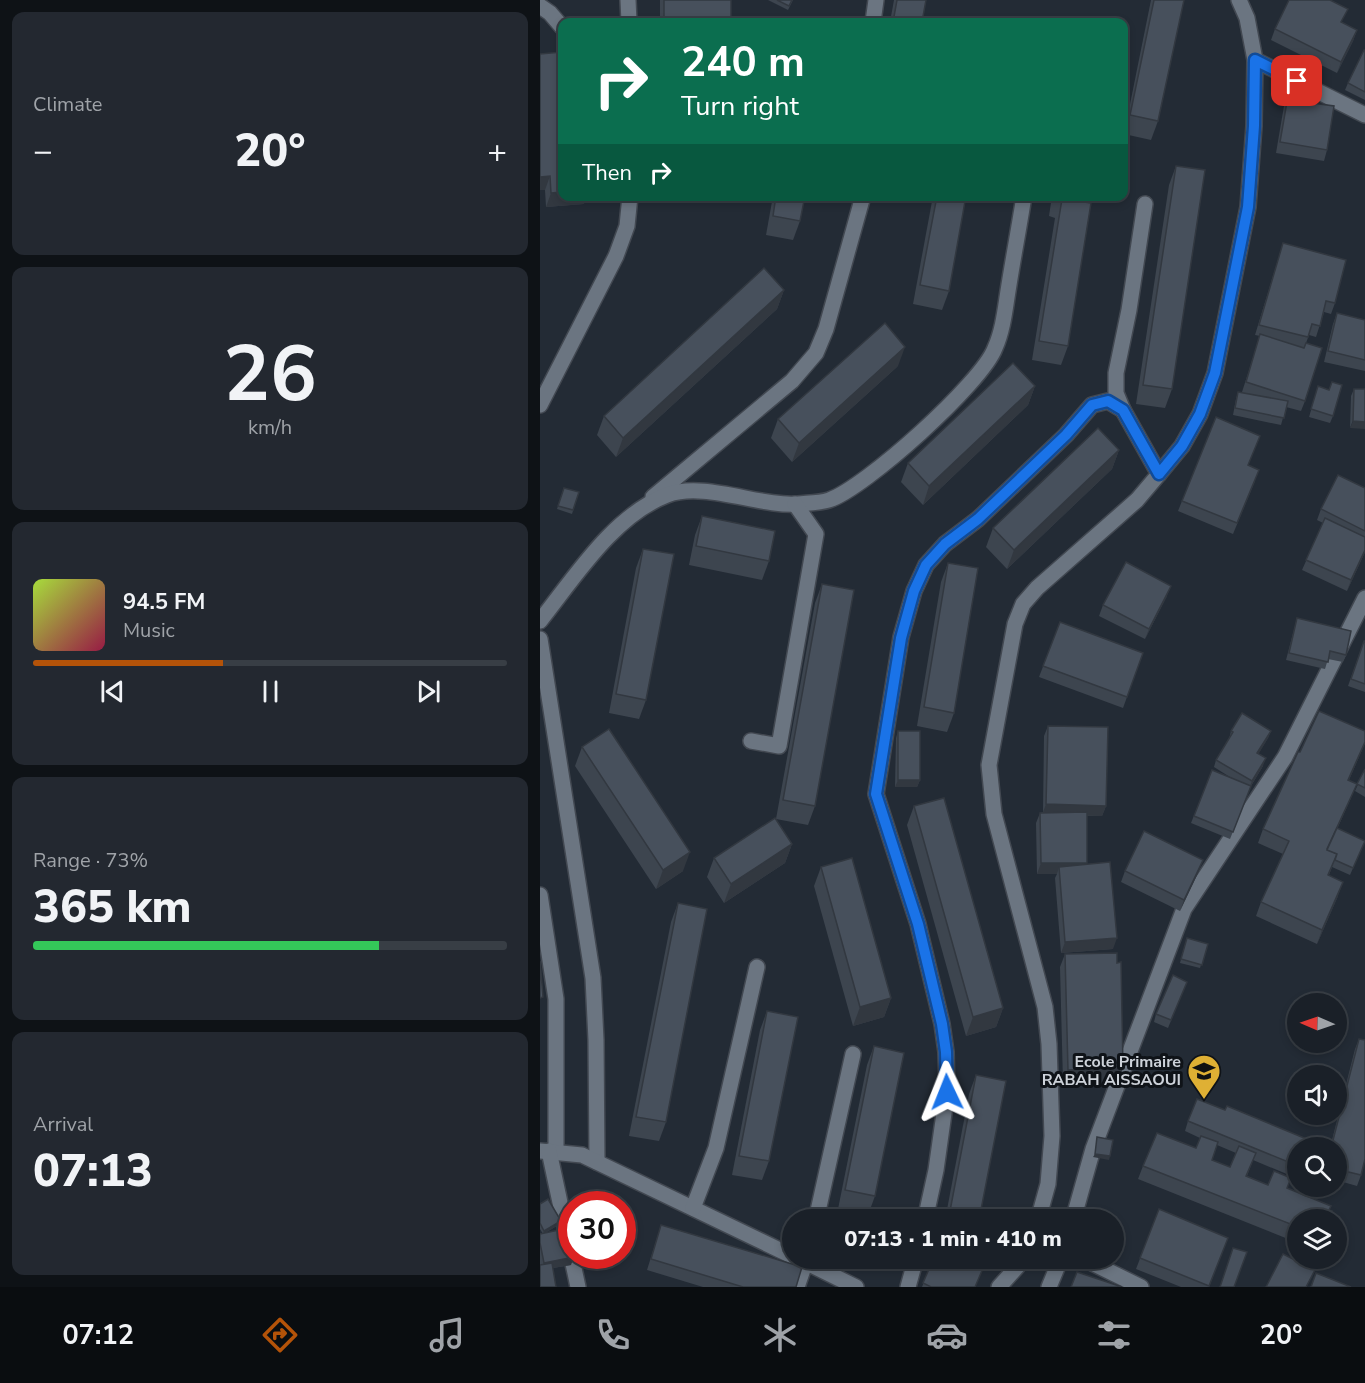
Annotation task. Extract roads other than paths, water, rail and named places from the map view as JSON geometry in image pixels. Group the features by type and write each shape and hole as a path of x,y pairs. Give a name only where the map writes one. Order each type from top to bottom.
{"street":[{"path":"628,0 629,18"},
{"path":"874,18 876,0"},
{"path":"1041,1209 1048,1184 1052,1136 1049,1044 1045,1007 994,814 989,765 1015,624 1023,604 1037,588 1137,500 1159,474 1182,446 1200,414 1215,373 1248,207 1254,126 1255,60 1246,18 1239,0"},
{"path":"540,6 558,22"},
{"path":"1255,60 1365,115"},
{"path":"540,405 616,256 627,226 630,201"},
{"path":"540,621 598,548 637,510 792,381 816,353 826,329 862,201"},
{"path":"637,510 669,494 691,491 795,504 830,500 901,451 980,375 995,349 1003,320 1023,201"},
{"path":"1145,204 1129,310 1116,374 1116,393 1159,474"},
{"path":"927,1209 936,1170 947,1092 946,1052 942,1024 918,924 876,794 901,638 918,582 926,565 945,544 978,519 1066,435 1092,405 1108,401 1123,410"},
{"path":"751,741 779,746 816,534 795,504"},
{"path":"1076,1209 1093,1149 1184,909 1285,757 1365,598"},
{"path":"540,639 593,978 597,1162"},
{"path":"540,895 556,999 548,1151 578,1287"},
{"path":"693,1208 716,1148 756,967"},
{"path":"540,1027 556,1023"},
{"path":"818,1209 853,1054"},
{"path":"548,1151 582,1155 782,1250"},
{"path":"797,1287 800,1269"},
{"path":"821,1269 856,1287"},
{"path":"908,1287 913,1269"},
{"path":"999,1287 1015,1269"},
{"path":"1048,1287 1056,1269"},
{"path":"1104,1269 1141,1287"}],"place":[{"name":"Ecole Primaire RABAH AISSAOUI","path":"1204,1100"}]}
